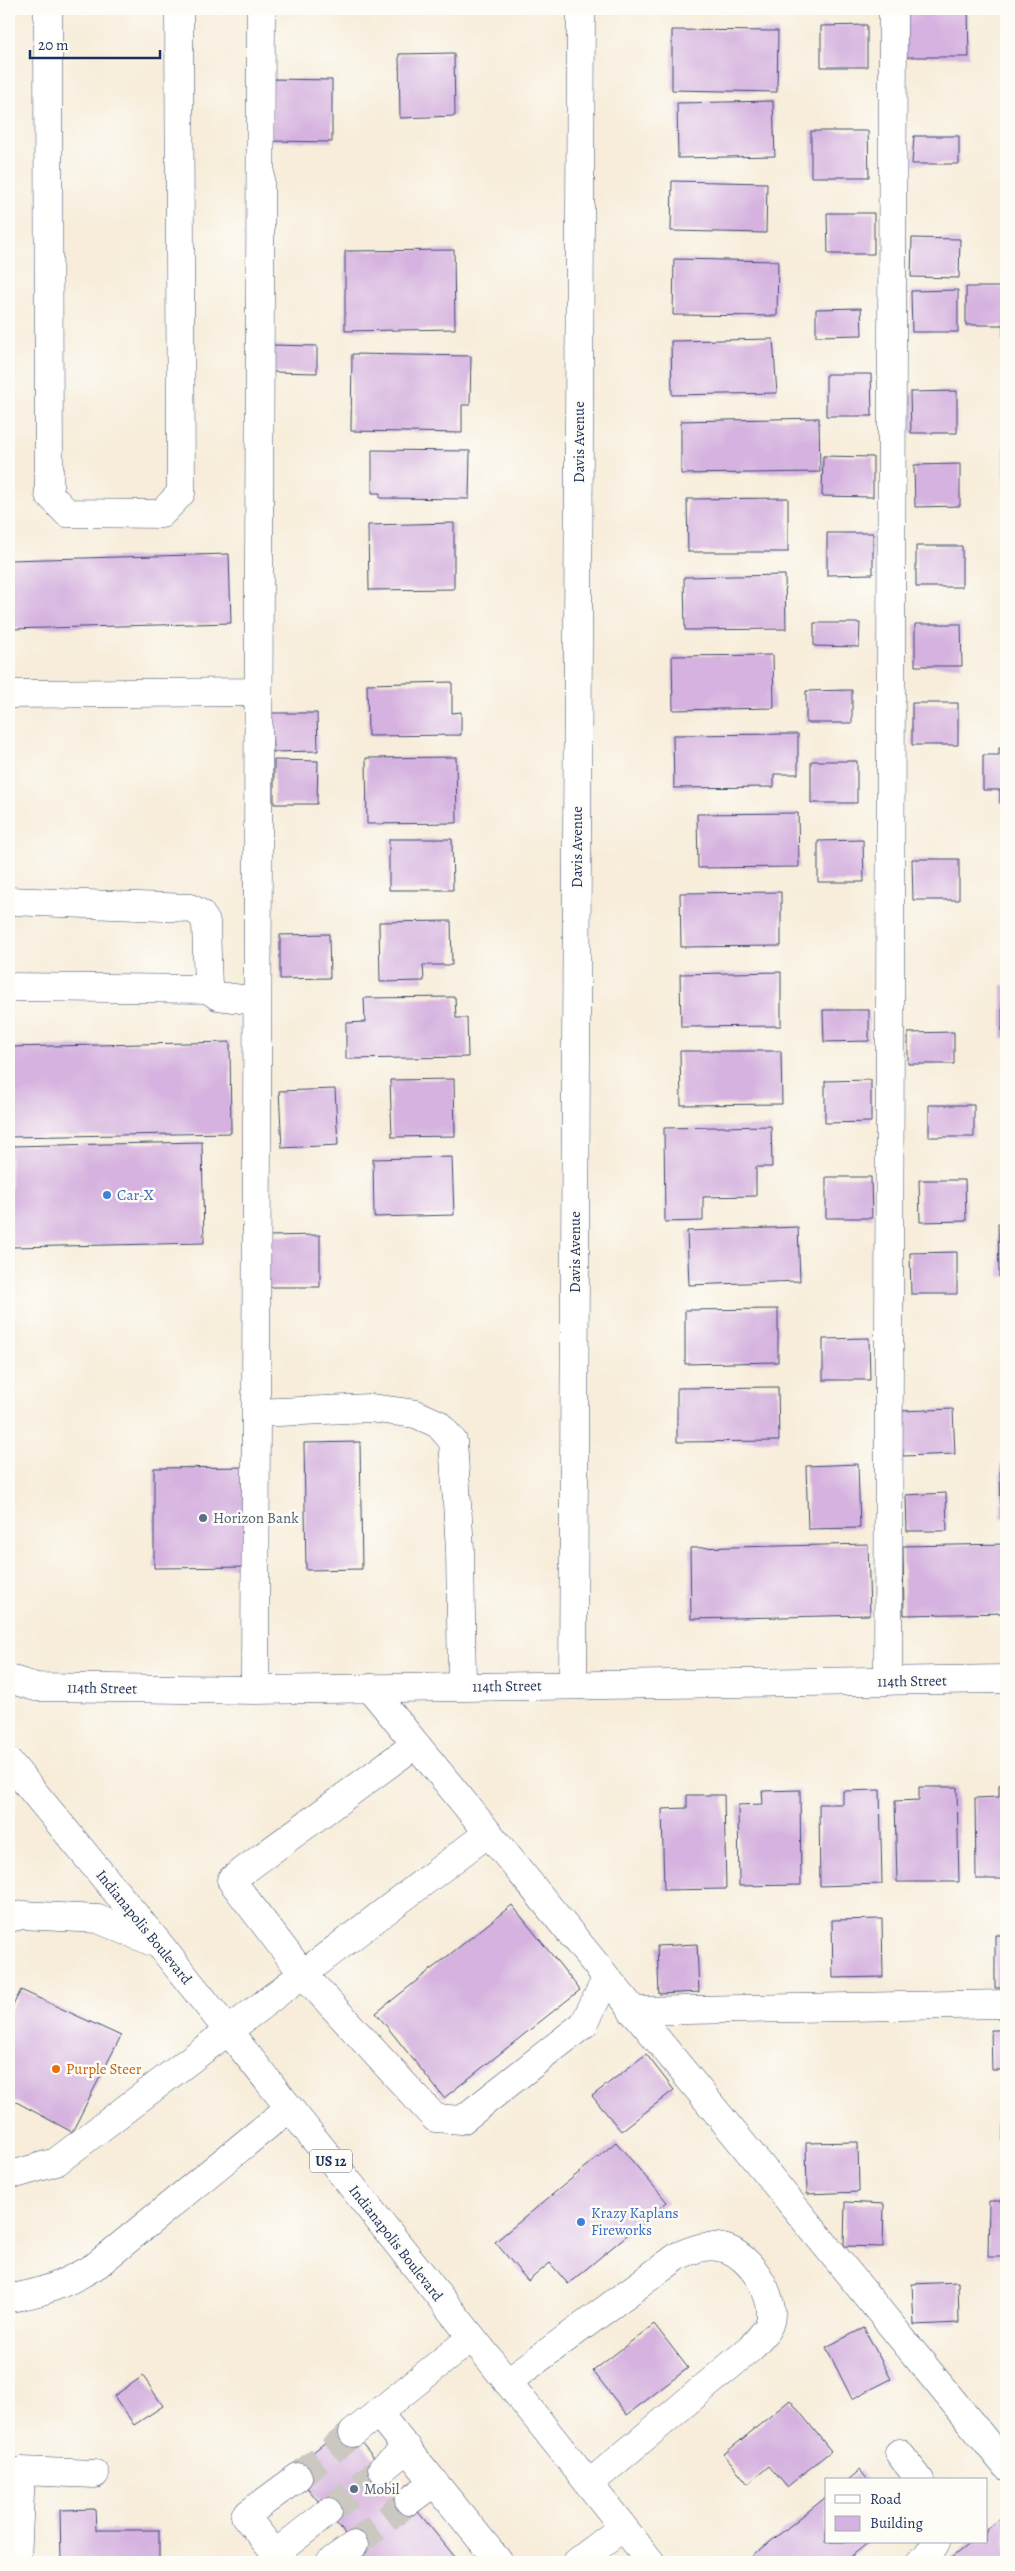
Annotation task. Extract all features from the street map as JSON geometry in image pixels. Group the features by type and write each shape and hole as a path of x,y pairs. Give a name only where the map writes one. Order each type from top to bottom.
{"street":[{"path":"48,9 49,494 68,513 161,514 181,492 179,9"},
{"path":"255,1690 261,9"},
{"name":"Davis Avenue","path":"573,1685 581,9"},
{"path":"888,1681 893,9"},
{"path":"9,694 258,692"},
{"path":"9,901 190,908 200,913 206,922 208,989"},
{"path":"9,987 208,989 218,996 257,1001"},
{"path":"256,1413 370,1408 416,1414 438,1424 453,1441 460,1549 462,1687"},
{"name":"114th Street","path":"9,1679 36,1687 255,1690 1006,1679"},
{"path":"370,1688 632,2011 1006,2466"},
{"path":"416,1744 231,1880 303,1974 435,2118 462,2120 584,2024 606,1979"},
{"name":"Indianapolis Boulevard","path":"9,1762 159,1944 471,2338 652,2562"},
{"path":"9,2173 20,2173 56,2162 488,1833"},
{"path":"9,1918 22,1915 98,1919 159,1944"},
{"path":"632,2011 1006,2004"},
{"path":"9,2298 27,2296 74,2279 98,2264 289,2108"},
{"path":"507,2382 678,2256 697,2247 724,2248 746,2260 762,2284 770,2303 768,2326 751,2348 589,2484"},
{"path":"353,2433 471,2338"},
{"path":"378,2412 499,2562"},
{"path":"382,2469 408,2448"},
{"path":"899,2453 918,2478"},
{"path":"17,2562 21,2471 95,2474"},
{"path":"298,2476 245,2516 278,2558 328,2512"},
{"path":"409,2501 435,2482"},
{"path":"577,2562 623,2527"},
{"path":"920,2562 928,2556 935,2544"},
{"path":"330,2562 354,2545"}],"building":[{"path":"904,9 968,9 969,57 904,57"},
{"path":"867,25 867,67 821,67 821,26"},
{"path":"672,30 778,31 777,92 672,90"},
{"path":"454,53 455,116 400,118 399,54"},
{"path":"272,79 332,80 332,142 271,141"},
{"path":"773,101 775,156 678,158 677,103"},
{"path":"811,131 868,131 869,177 811,177"},
{"path":"914,136 959,136 959,164 912,164"},
{"path":"672,181 767,183 766,233 671,231"},
{"path":"827,213 874,213 874,254 828,254"},
{"path":"912,238 960,239 959,278 911,277"},
{"path":"454,250 455,329 345,331 345,251"},
{"path":"674,259 778,261 777,316 673,315"},
{"path":"966,287 1006,287 1006,341 1003,341 1003,325 966,325"},
{"path":"958,290 958,332 912,332 911,291"},
{"path":"861,308 862,335 816,336 816,309"},
{"path":"773,339 777,393 672,395 671,341"},
{"path":"272,345 317,346 317,373 272,372"},
{"path":"352,354 471,356 470,405 462,405 462,433 351,431"},
{"path":"826,374 871,374 872,416 826,416"},
{"path":"957,391 957,433 911,433 910,392"},
{"path":"819,418 820,472 681,474 681,421"},
{"path":"1004,434 1006,434 1006,487 1004,487"},
{"path":"372,450 470,451 469,499 380,498 380,493 372,493"},
{"path":"823,456 873,457 873,497 822,496"},
{"path":"960,464 960,506 915,507 914,465"},
{"path":"788,498 788,552 688,552 687,499"},
{"path":"454,523 454,589 369,590 368,525"},
{"path":"827,533 873,533 873,574 827,575"},
{"path":"916,546 962,546 962,587 916,587"},
{"path":"229,554 231,623 9,629 9,560"},
{"path":"785,575 786,629 685,630 684,577"},
{"path":"814,623 860,623 859,647 814,646"},
{"path":"915,624 961,624 962,666 915,666"},
{"path":"773,655 774,708 673,710 672,656"},
{"path":"452,682 452,713 461,712 461,735 368,736 367,684"},
{"path":"852,690 852,723 806,723 806,691"},
{"path":"912,703 958,703 958,745 912,745"},
{"path":"272,713 317,713 318,751 273,752"},
{"path":"798,734 798,774 774,774 774,787 674,788 673,735"},
{"path":"999,748 1006,748 1006,803 1000,803 1000,790 983,790 983,755 999,755"},
{"path":"456,757 457,823 367,824 366,758"},
{"path":"274,760 318,761 317,804 274,804"},
{"path":"811,761 857,761 857,803 811,803"},
{"path":"798,813 799,867 698,868 697,814"},
{"path":"389,839 452,839 453,890 389,890"},
{"path":"863,840 864,882 818,882 818,841"},
{"path":"912,859 959,859 959,900 913,900"},
{"path":"781,892 781,946 681,947 680,893"},
{"path":"451,921 452,965 423,965 424,981 380,982 379,922"},
{"path":"329,934 330,978 280,979 280,935"},
{"path":"781,972 781,1026 681,1027 680,974"},
{"path":"1002,985 1006,985 1006,1038 1002,1039"},
{"path":"455,997 456,1018 467,1018 468,1057 346,1059 346,1023 365,1022 364,998"},
{"path":"823,1010 869,1010 869,1041 824,1042"},
{"path":"954,1032 954,1064 908,1064 908,1033"},
{"path":"230,1042 231,1133 9,1137 9,1047"},
{"path":"680,1051 781,1051 782,1104 681,1105"},
{"path":"454,1079 455,1136 392,1137 390,1080"},
{"path":"871,1080 871,1122 825,1123 825,1081"},
{"path":"335,1089 338,1145 282,1148 279,1091"},
{"path":"929,1105 974,1105 974,1137 929,1137"},
{"path":"771,1126 772,1167 756,1167 756,1196 703,1197 703,1221 665,1222 664,1128"},
{"name":"Car-X","path":"202,1142 204,1243 12,1247 10,1146"},
{"path":"452,1157 454,1215 374,1217 373,1159"},
{"path":"826,1177 871,1177 872,1218 826,1218"},
{"path":"919,1180 965,1180 966,1221 920,1222"},
{"path":"998,1223 1006,1223 1006,1277 999,1277"},
{"path":"798,1227 800,1281 689,1285 687,1231"},
{"path":"320,1235 320,1287 268,1287 268,1236"},
{"path":"957,1252 957,1294 911,1294 910,1253"},
{"path":"778,1309 778,1362 685,1364 685,1310"},
{"path":"869,1338 870,1380 823,1380 823,1339"},
{"path":"778,1387 779,1441 677,1442 677,1388"},
{"path":"953,1409 955,1454 903,1456 901,1411"},
{"path":"360,1442 362,1569 306,1570 304,1443"},
{"path":"858,1464 860,1528 808,1529 806,1466"},
{"path":"1000,1465 1006,1465 1006,1518 1001,1518"},
{"name":"Horizon Bank","path":"253,1467 253,1567 154,1568 154,1468"},
{"path":"946,1493 947,1531 907,1531 906,1495"},
{"path":"868,1544 870,1615 691,1619 690,1548"},
{"path":"1006,1544 1006,1613 904,1615 903,1546"},
{"path":"1006,1784 1006,1879 976,1879 975,1798 999,1797 999,1785"},
{"path":"919,1787 957,1787 959,1882 897,1882 895,1801 919,1800"},
{"path":"800,1790 801,1885 739,1886 738,1805 763,1804 762,1791"},
{"path":"880,1790 882,1884 820,1886 819,1804 843,1804 843,1791"},
{"path":"687,1795 724,1795 726,1889 664,1890 662,1809 687,1808"},
{"path":"512,1905 580,1990 444,2098 376,2013"},
{"path":"882,1919 883,1977 833,1978 832,1920"},
{"path":"995,1935 1006,1935 1006,1988 995,1988"},
{"path":"697,1944 699,1992 659,1994 657,1946"},
{"name":"Purple Steer","path":"21,1990 121,2036 72,2132 9,2098 9,2013"},
{"path":"991,2030 1006,2030 1006,2112 1004,2112 1003,2070 992,2070"},
{"path":"646,2054 674,2090 621,2131 592,2096"},
{"path":"1003,2124 1006,2124 1006,2183 1002,2183"},
{"name":"Krazy Kaplans Fireworks","path":"616,2142 667,2202 568,2284 550,2263 528,2281 495,2242"},
{"path":"858,2142 859,2192 807,2194 806,2143"},
{"path":"989,2201 1006,2201 1006,2257 988,2257"},
{"path":"845,2202 884,2204 883,2247 844,2246"},
{"path":"958,2282 959,2323 914,2325 912,2284"},
{"path":"654,2324 688,2368 627,2415 593,2371"},
{"path":"864,2328 891,2379 852,2399 826,2347"},
{"path":"143,2376 163,2406 134,2425 114,2396"},
{"path":"790,2400 831,2451 787,2487 769,2466 748,2484 724,2454"},
{"name":"Mobil","path":"347,2425 459,2562 369,2562 354,2545 292,2469"},
{"path":"860,2470 866,2478 850,2478"},
{"path":"825,2498 825,2544 866,2544 844,2562 745,2562"},
{"path":"95,2509 96,2530 159,2530 159,2562 61,2562 60,2510"},
{"path":"1006,2514 1006,2562 946,2562 968,2544 988,2544 988,2528"}],"tunnel":[{"path":"298,2477 353,2433"},
{"path":"328,2512 382,2469"},
{"path":"354,2545 409,2501"}],"place":[{"name":"Car-X","path":"107,1195"},
{"name":"Horizon Bank","path":"203,1518"},
{"name":"Purple Steer","path":"56,2069"},
{"name":"Krazy Kaplans Fireworks","path":"581,2222"},
{"name":"Mobil","path":"354,2489"}]}
